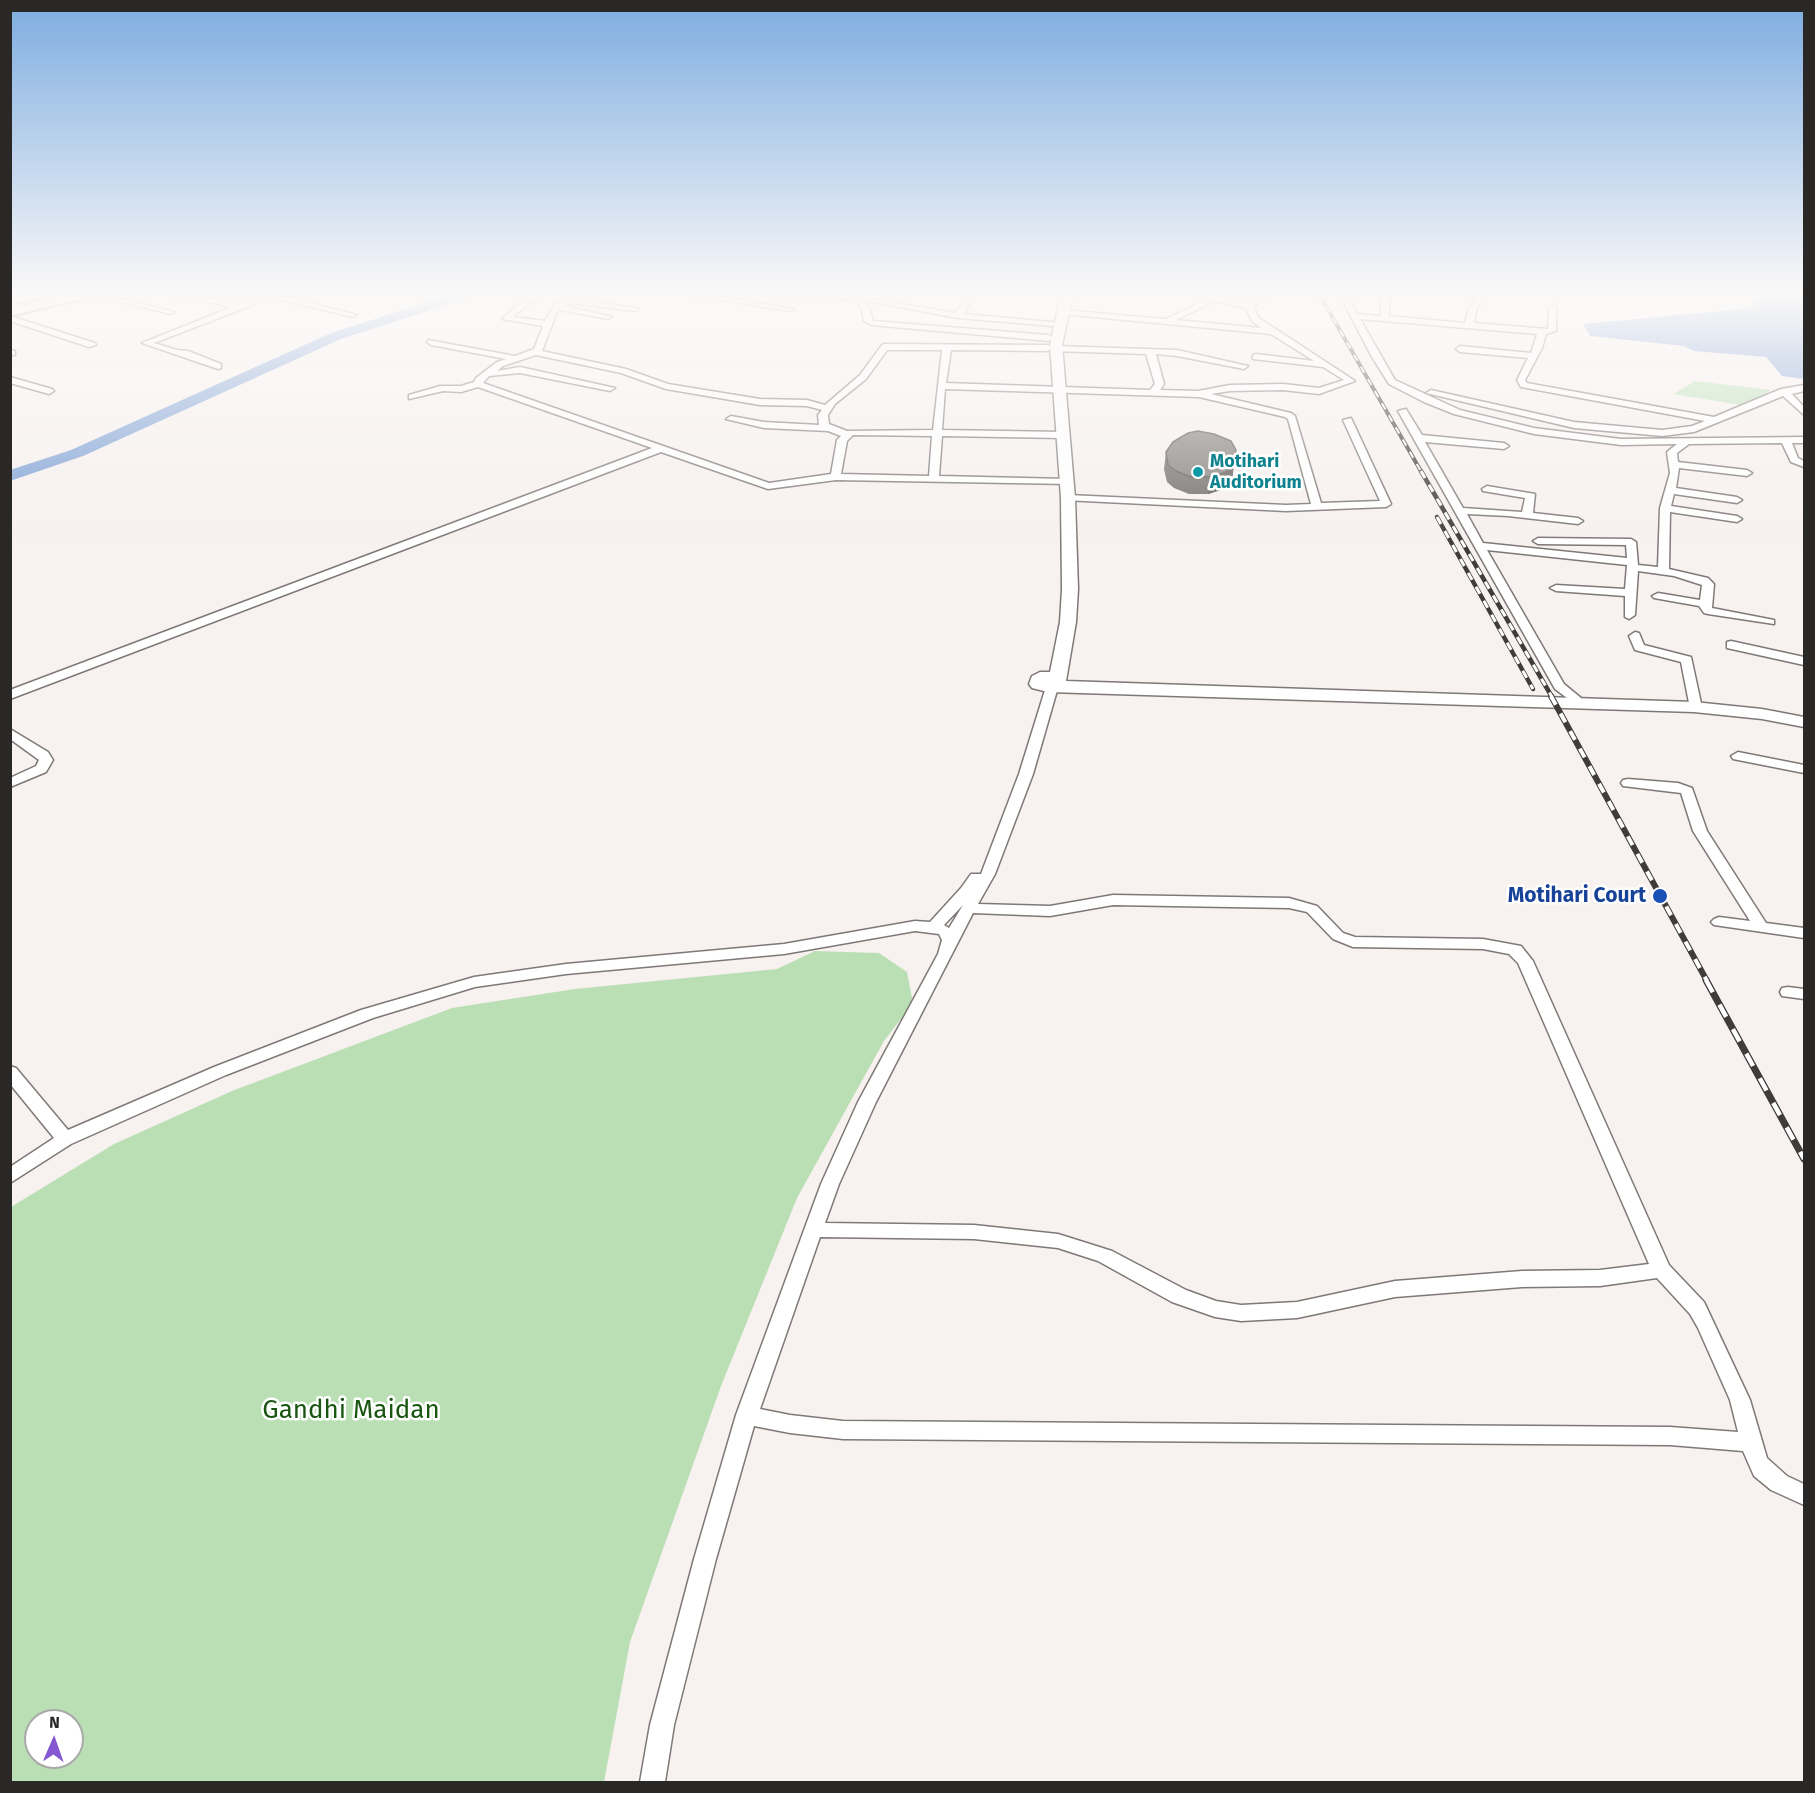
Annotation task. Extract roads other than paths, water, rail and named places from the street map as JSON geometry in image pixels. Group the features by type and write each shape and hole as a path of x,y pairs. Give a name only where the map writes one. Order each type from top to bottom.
{"main road":[{"path":"1051,683 1052,643 1059,596 1061,482 1054,378"},
{"path":"1051,683 1069,606 1068,498 1061,482"},
{"path":"1051,683 1695,703 1747,707 1804,717"},
{"path":"1051,683 1694,707 1762,714 1804,723"}],"street":[{"path":"482,380 485,378"},
{"path":"412,397 443,388 461,389 491,378"},
{"path":"558,378 610,388"},
{"path":"642,378 666,386 760,402 807,403 827,408"},
{"path":"826,428 823,418 827,408 862,378"},
{"path":"934,479 941,378"},
{"path":"1152,393 1159,386 1159,378"},
{"path":"940,386 1199,394 1230,388 1283,387 1320,391 1351,381 1345,378"},
{"path":"1391,378 1396,385 1457,412 1534,431 1620,442 1804,440"},
{"path":"1522,378 1524,385 1718,420"},
{"path":"10,380 49,392"},
{"path":"482,380 768,486 836,477 1061,482"},
{"path":"1396,385 1574,425 1648,433 1686,431 1784,392 1804,388"},
{"path":"1784,392 1804,412"},
{"path":"1199,394 1291,417 1317,507"},
{"path":"1403,411 1482,546 1559,686 1575,698"},
{"path":"731,419 764,425 826,428 846,434 857,431 1057,435"},
{"path":"1068,498 1240,507 1317,507 1387,503 1348,420"},
{"path":"1686,431 1691,443"},
{"path":"836,477 842,440 846,434"},
{"path":"1418,438 1504,446"},
{"path":"1786,441 1794,460 1804,464"},
{"path":"1663,571 1665,508 1675,473 1673,450 1691,443"},
{"path":"10,695 662,448"},
{"path":"1674,464 1747,473"},
{"path":"1487,489 1531,496 1527,515"},
{"path":"1670,490 1737,500"},
{"path":"1665,508 1737,519"},
{"path":"1460,511 1578,521"},
{"path":"1538,541 1628,540 1633,544 1629,615"},
{"path":"1482,546 1633,565 1706,581 1708,584 1705,608 1711,612 1770,622"},
{"path":"1556,588 1630,593"},
{"path":"1658,596 1705,604"},
{"path":"1635,636 1639,647 1687,660 1695,703"},
{"path":"1731,645 1804,661"},
{"path":"652,1782 662,1725 702,1570 747,1416 830,1184 867,1102 918,1009 946,954 950,940 988,874 1013,811 1051,683"},
{"path":"934,927 968,891 978,873 1010,793 1031,726 1051,683"},
{"path":"10,734 43,755 46,760 41,769 10,783"},
{"path":"1738,756 1804,769"},
{"path":"1629,783 1678,787 1687,790 1700,831 1761,927"},
{"path":"969,908 1050,911 1113,900 1290,903 1312,909 1338,936 1353,942 1482,944 1498,945 1515,950 1525,961 1661,1270 1697,1308 1707,1326 1740,1400 1757,1461 1768,1475 1804,1495"},
{"path":"1719,922 1804,933"},
{"path":"10,1176 65,1140 220,1071 400,1003 474,982 566,969 784,949 915,926 934,927 944,931 950,940"},
{"path":"10,1072 65,1140"},
{"path":"814,1230 974,1232 1058,1241 1105,1257 1179,1296 1215,1309 1241,1313 1297,1310 1350,1296 1395,1289 1522,1279 1600,1278 1661,1270"},
{"path":"747,1416 843,1430 1670,1436 1751,1442"}],"waterway":[{"path":"10,476 77,453 244,378"}],"railway":[{"path":"1367,378 1422,473"},
{"path":"1421,471 1552,697"},
{"path":"1437,517 1533,689"},
{"path":"1551,696 1707,981"},
{"path":"1706,980 1804,1159"}],"place":[{"name":"Motihari Auditorium","path":"1198,472"},
{"name":"Motihari Court","path":"1660,896"}],"park label":[{"name":"Gandhi Maidan","path":"351,1411"}]}
